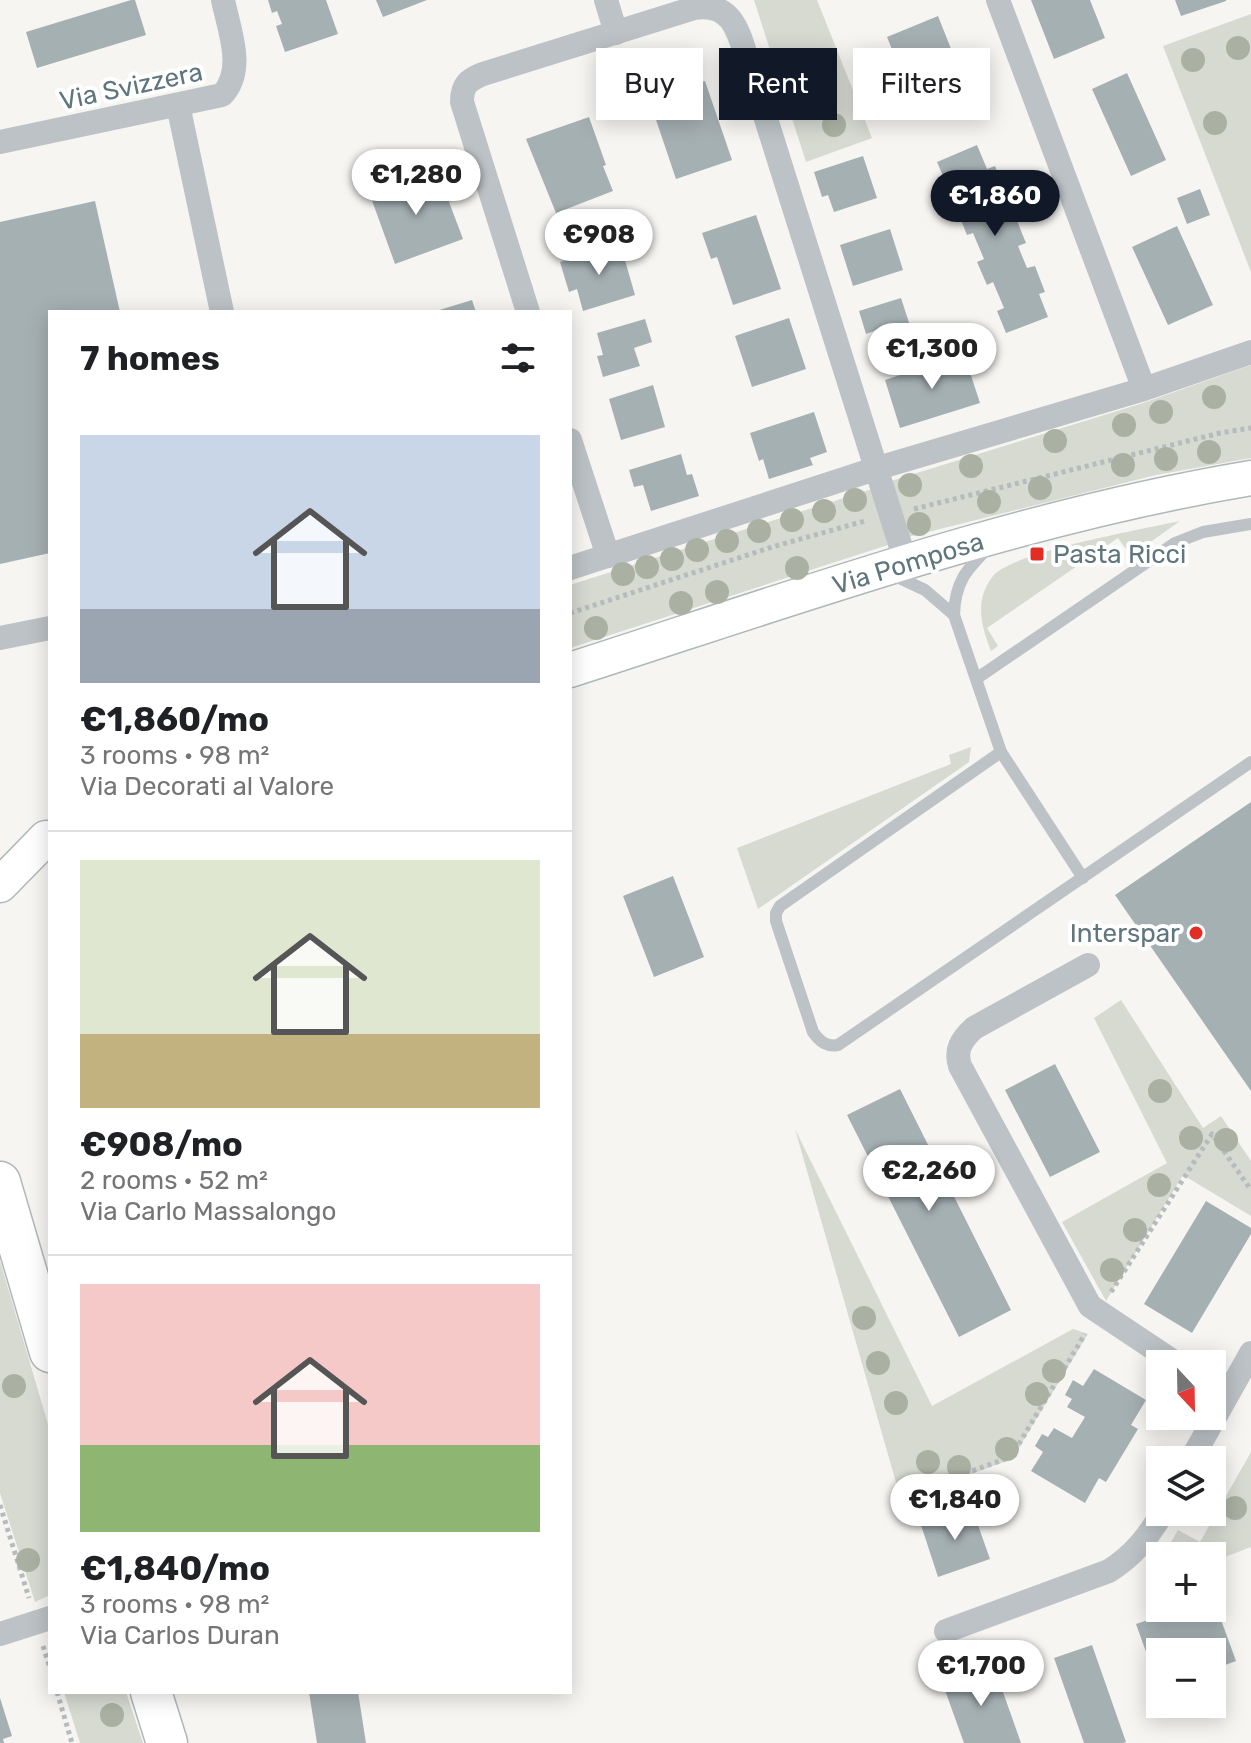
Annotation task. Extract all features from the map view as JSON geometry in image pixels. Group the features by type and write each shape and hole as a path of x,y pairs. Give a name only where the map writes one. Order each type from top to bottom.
{"main road":[{"name":"Via Pomposa","path":"572,669 1002,534 1251,478"},
{"path":"0,853 48,837"},
{"path":"0,885 48,837"},
{"path":"0,1182 48,1345"},
{"path":"152,1694 167,1743"}],"street":[{"name":"Via Svizzera","path":"0,142 222,95 230,87 235,61 223,0"},
{"path":"606,0 616,33"},
{"path":"998,0 1144,389"},
{"path":"527,310 462,102 466,83 483,74 704,7 722,11 734,25 878,468 894,566"},
{"path":"178,105 222,310"},
{"path":"572,567 878,468 1144,389 1251,352"},
{"path":"572,446 608,556"},
{"path":"0,638 48,628"},
{"path":"1088,965 974,1028 964,1037 957,1056 1090,1306 1156,1350"},
{"path":"1226,1384 1251,1353"},
{"path":"946,1631 1109,1571 1129,1558 1154,1526"},
{"path":"0,1634 43,1620"}],"lane":[{"path":"976,679 1175,543 1203,532 1251,524"},
{"path":"1002,534 964,574 957,587 954,615 1001,752 1083,878"},
{"path":"894,566 954,615"},
{"path":"1001,752 780,906 776,921 813,1032 819,1040 832,1046 838,1045 1251,762"}],"path":[{"path":"0,1505 43,1620"},
{"path":"58,1694 72,1743"}],"shaded area":[{"path":"754,0 817,0 836,48 769,48"},
{"path":"1251,14 1251,272 1163,46"},
{"path":"837,50 853,90 853,120 865,120 872,138 806,162 793,120 837,120"},
{"path":"1251,365 1251,458 1156,475 908,537 891,481 1143,403"},
{"path":"872,489 888,545 572,647 572,584"},
{"path":"1180,521 1131,556 1118,538 987,628 998,646 991,651 984,632 981,603 993,576 1005,567 1051,550"},
{"path":"971,747 969,762 758,909 737,848 951,764 949,755"},
{"path":"1121,1000 1203,1128 1221,1116 1251,1161 1251,1216 1183,1175 1106,1301 1062,1222 1167,1163 1094,1018"},
{"path":"795,1129 932,1406 1073,1329 1088,1334 1012,1459 901,1500"},
{"path":"0,1261 48,1424 48,1596 35,1602 0,1493"},
{"path":"1251,1452 1251,1547 1226,1557 1226,1542 1200,1542 1209,1526 1226,1526 1226,1496"},
{"path":"1178,1530 1200,1542 1171,1542"},
{"path":"65,1694 127,1694 143,1743 80,1743"}],"building":[{"path":"135,0 146,35 37,68 26,32"},
{"path":"268,0 326,0 338,34 285,52 276,26 282,24 277,11 272,13"},
{"path":"376,0 427,0 383,17"},
{"path":"1031,0 1090,0 1105,38 1054,59"},
{"path":"1175,0 1226,0 1226,1 1181,16"},
{"path":"938,16 951,48 891,48 887,37"},
{"path":"1127,73 1166,160 1131,176 1092,89"},
{"path":"703,82 732,160 676,179 656,120 703,120"},
{"path":"589,117 613,191 556,213 526,139"},
{"path":"977,145 987,169 995,166 1005,191 997,194 1007,219 1015,216 1026,243 1018,246 1027,268 1035,266 1045,292 1039,294 1048,317 1006,333 997,311 1004,308 993,282 987,285 977,262 984,259 973,233 967,235 957,210 963,207 953,183 947,185 937,162"},
{"path":"863,156 877,198 834,212 828,195 822,197 814,172"},
{"path":"437,170 463,239 395,264 370,195"},
{"path":"1200,189 1210,215 1187,224 1177,198"},
{"path":"95,201 120,310 48,310 48,553 0,564 0,222"},
{"path":"756,215 781,289 733,305 717,257 711,259 702,233"},
{"path":"1177,226 1213,305 1168,325 1132,247"},
{"path":"890,229 903,270 853,286 840,245"},
{"path":"620,243 635,295 583,311 577,289 569,292 560,262"},
{"path":"901,298 915,341 884,351 877,330 866,334 859,311"},
{"path":"472,300 475,310 439,310"},
{"path":"789,318 806,369 752,387 735,336"},
{"path":"645,319 652,342 634,348 640,366 603,377 597,356 603,355 597,333"},
{"path":"964,354 980,403 900,428 885,380"},
{"path":"653,385 665,427 621,440 609,399"},
{"path":"814,412 827,452 810,458 813,465 769,479 750,433"},
{"path":"681,454 687,475 692,474 699,496 651,511 643,485 634,487 629,470"},
{"name":"Interspar","path":"1251,802 1251,1091 1115,895"},
{"path":"673,876 704,957 654,977 623,896"},
{"path":"1055,1064 1100,1152 1050,1177 1005,1090"},
{"path":"900,1089 1011,1310 959,1337 847,1115"},
{"path":"1206,1201 1251,1228 1251,1234 1192,1333 1144,1304"},
{"path":"1094,1369 1146,1400 1131,1425 1138,1429 1106,1482 1099,1478 1085,1503 1031,1471 1043,1452 1035,1446 1042,1434 1048,1437 1054,1428 1072,1438 1085,1417 1067,1407 1072,1399 1065,1395 1073,1380 1083,1386"},
{"path":"972,1508 990,1559 938,1577 921,1525"},
{"path":"1146,1621 1222,1622 1236,1661 1226,1665 1226,1638 1146,1638 1146,1652 1136,1624"},
{"path":"1092,1645 1126,1742 1123,1743 1084,1743 1054,1658"},
{"path":"993,1664 1021,1743 964,1743 942,1682"},
{"path":"309,1694 358,1694 366,1743 317,1743"},
{"path":"0,1698 12,1736 3,1739 4,1743 0,1743"}],"place":[{"name":"Pasta Ricci","path":"1037,554"},
{"name":"Interspar","path":"1196,933"}]}
